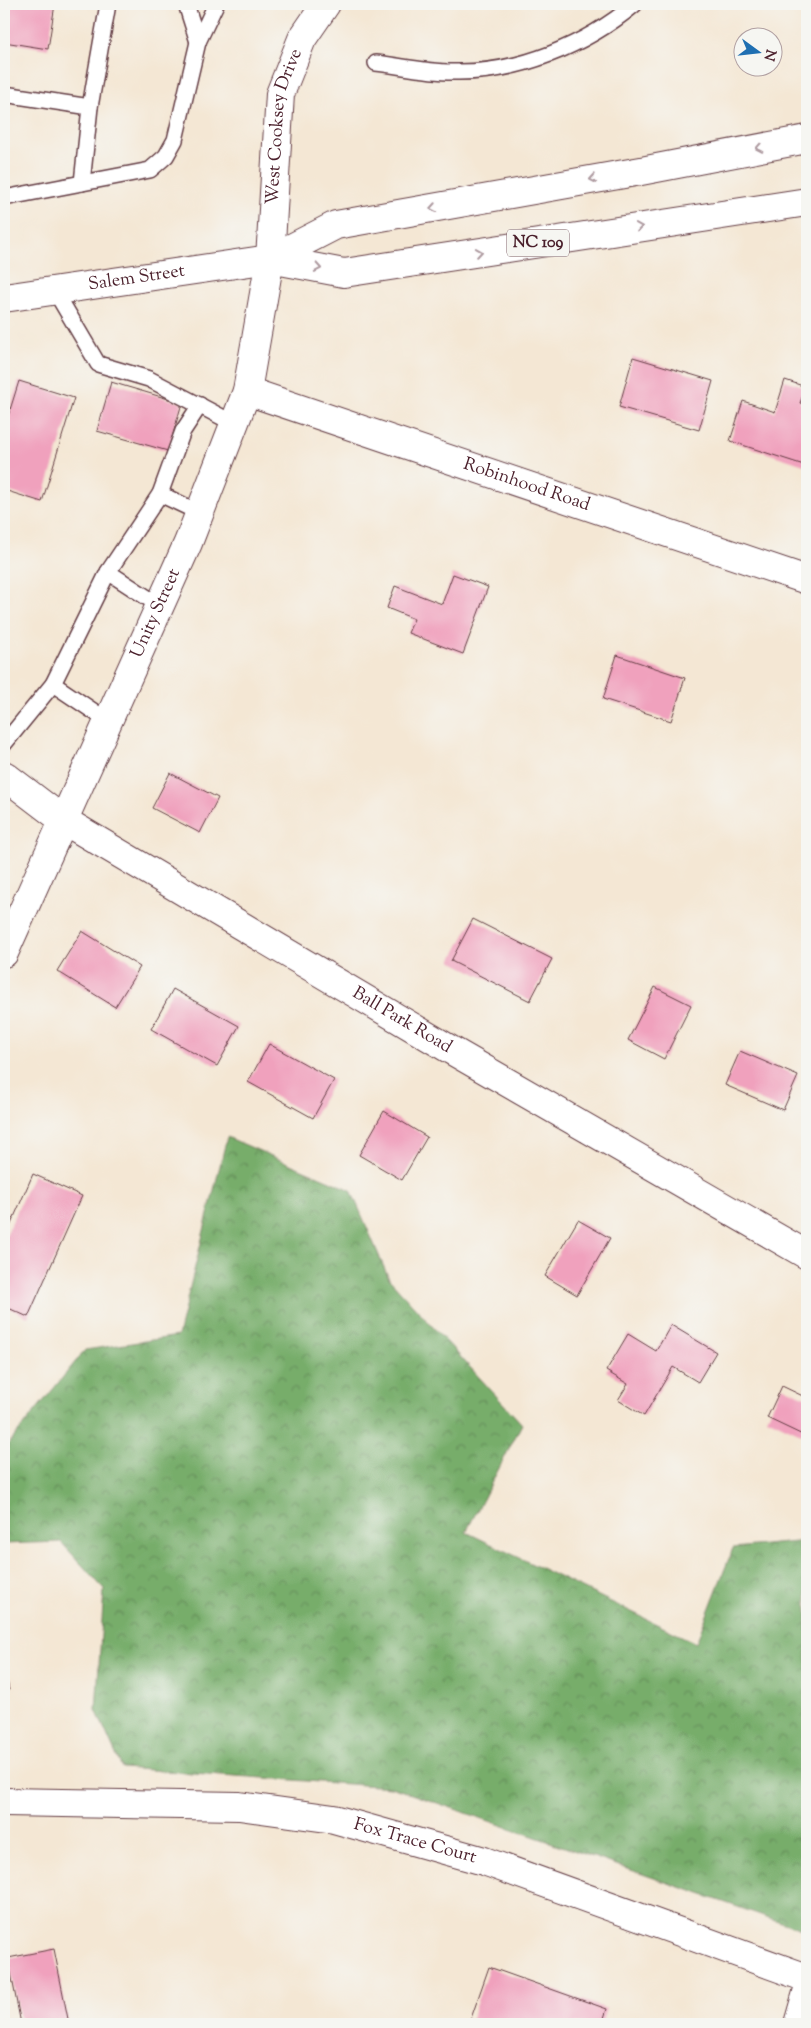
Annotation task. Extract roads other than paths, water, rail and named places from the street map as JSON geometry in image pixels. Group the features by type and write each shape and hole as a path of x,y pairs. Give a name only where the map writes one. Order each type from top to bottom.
{"street":[{"name":"West Cooksey Drive","path":"270,259 280,94 302,39 326,4"},
{"name":"NC 109","path":"270,259 336,225 642,171 807,139"},
{"name":"NC 109","path":"270,259 344,273 807,202"},
{"name":"Salem Street","path":"4,298 270,259"},
{"name":"Unity Street","path":"4,953 160,606 200,513 235,424 247,391 270,259"},
{"name":"Robinhood Road","path":"247,391 807,580"},
{"name":"Ball Park Road","path":"4,775 63,820 451,1050 807,1255"},
{"name":"Fox Trace Court","path":"4,1802 239,1806 334,1819 484,1861 807,1978"},
{"path":"798,2024 807,1993"}],"lane":[{"path":"82,183 90,107 108,4"},
{"path":"186,4 198,42"},
{"path":"4,198 150,170 166,156 175,140 198,42 216,4"},
{"path":"376,63 453,72 502,68 560,51 619,17 635,4"},
{"path":"4,94 90,107"},
{"path":"55,290 98,364 150,379 235,424"},
{"path":"4,744 53,684 108,572 160,494 183,431 200,405"},
{"path":"160,494 200,513"},
{"path":"108,572 160,606"},
{"path":"53,684 108,721"}]}
